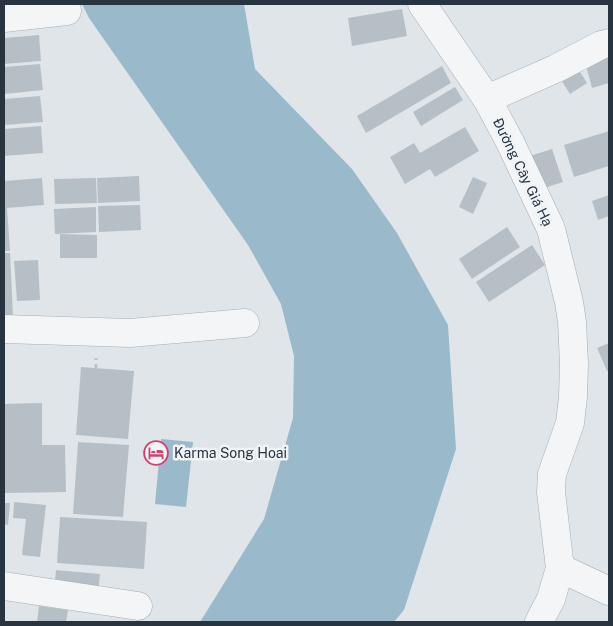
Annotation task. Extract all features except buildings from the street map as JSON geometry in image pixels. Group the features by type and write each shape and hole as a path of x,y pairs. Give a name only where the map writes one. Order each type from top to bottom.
{"street":[{"name":"Đường Cây Giá Hạ","path":"422,4 487,98 510,142 551,229 570,309 574,364 573,397 570,423 552,474 551,492 560,568 551,599 538,622"},
{"path":"4,18 67,11"},
{"path":"487,98 555,69 609,42"},
{"path":"4,329 130,333 245,323"},
{"path":"560,568 609,591"},
{"path":"4,586 138,606"}],"water":[{"path":"82,4 244,4 255,69 352,169 397,233 448,325 456,449 404,610 394,622 200,622 264,519 293,418 294,356 281,304 248,245 89,18"},
{"path":"161,439 193,442 186,507 155,504"}],"place":[{"name":"Karma Song Hoai","path":"156,453"}]}
